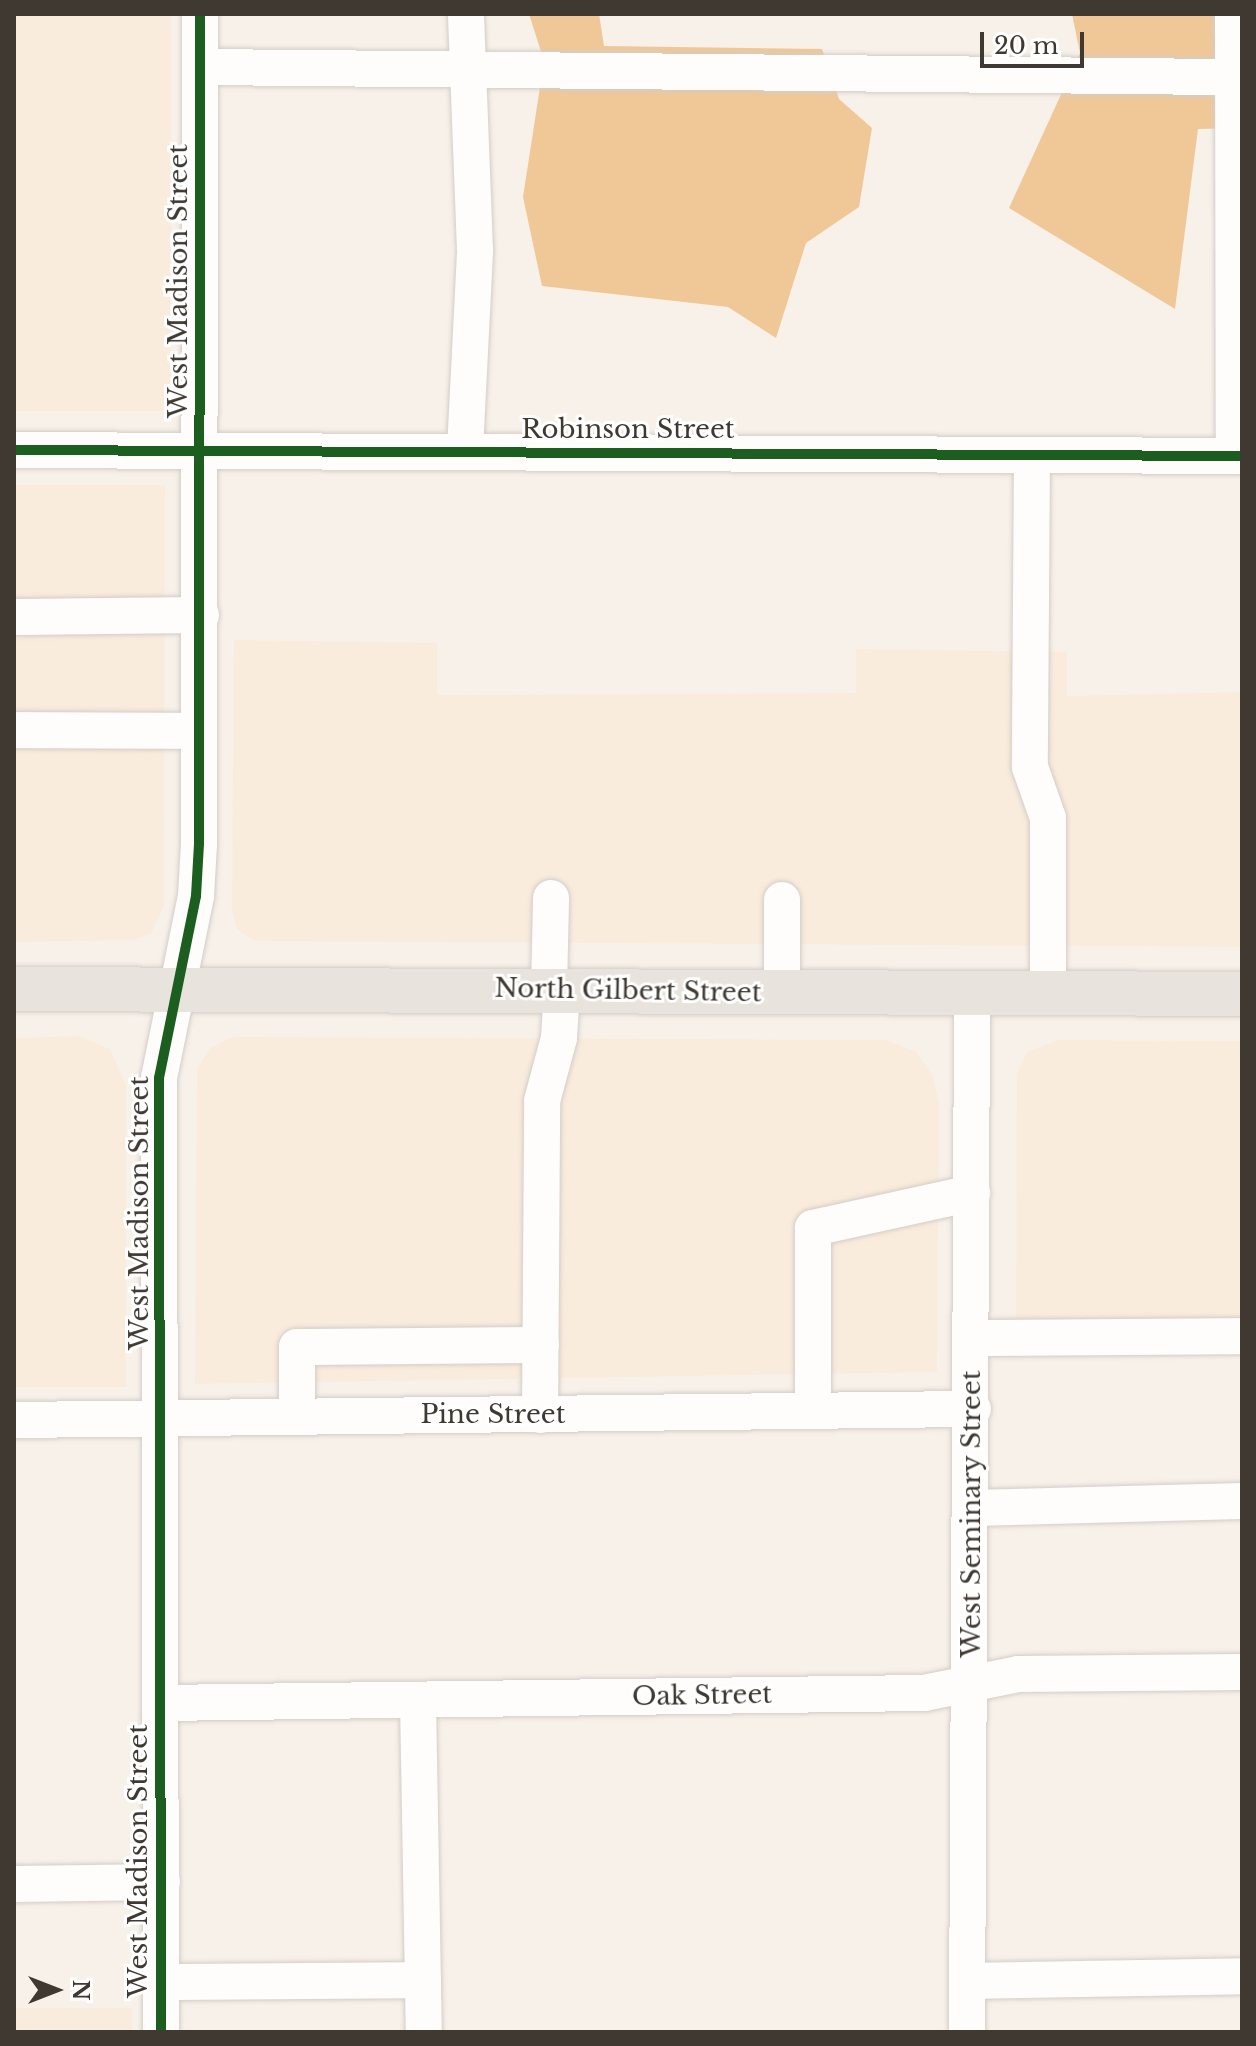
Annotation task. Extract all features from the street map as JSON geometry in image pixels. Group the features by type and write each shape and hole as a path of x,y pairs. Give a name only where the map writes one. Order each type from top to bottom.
{"main road":[{"name":"North Gilbert Street","path":"14,989 1242,994"}],"street":[{"name":"West Madison Street","path":"161,2032 159,1078 180,989 196,896 201,615 200,14"},
{"path":"465,450 475,250 466,14"},
{"path":"1233,14 1238,456"},
{"path":"201,67 470,73 1232,77"},
{"name":"Robinson Street","path":"14,450 201,448 1238,456"},
{"path":"1032,455 1030,767 1048,818 1048,995"},
{"path":"14,617 201,615"},
{"path":"14,730 199,731"},
{"path":"540,1415 542,1101 555,989 551,898"},
{"path":"782,900 782,993"},
{"name":"West Seminary Street","path":"967,2032 974,1338 972,995"},
{"path":"813,1411 813,1228 972,1193"},
{"path":"974,1338 1242,1336"},
{"path":"297,1417 297,1347 541,1345"},
{"name":"Pine Street","path":"14,1420 973,1409"},
{"path":"972,1508 1242,1501"},
{"name":"Oak Street","path":"160,1703 924,1693 1018,1674 1242,1672"},
{"path":"418,1700 424,2032"},
{"path":"14,1884 162,1882"},
{"path":"967,1981 1242,1976"},
{"path":"162,1982 423,1980"}],"shaded area":[{"path":"14,14 171,14 171,411 14,411"},
{"path":"529,14 599,14 604,46 822,49 839,99 872,128 859,207 806,243 776,338 728,307 542,286 523,197 544,61"},
{"path":"1072,14 1242,14 1242,128 1198,129 1175,309 1009,208 1080,53"},
{"path":"14,485 165,485 164,905 151,934 133,940 14,942"},
{"path":"234,640 437,643 437,695 856,693 856,649 1067,652 1067,696 1242,692 1242,947 256,941 237,930 232,909"},
{"path":"79,1036 110,1049 126,1085 126,1387 14,1387 14,1038"},
{"path":"233,1037 887,1040 916,1052 933,1076 939,1104 937,1372 195,1384 197,1069 210,1048"},
{"path":"1058,1040 1242,1041 1242,1336 1016,1336 1017,1073 1027,1052"},
{"path":"14,2008 132,2008 132,2032 14,2032"}],"cycle path":[{"path":"161,2032 159,1078 196,896 199,844 200,14"},
{"path":"14,450 1242,456"}]}
